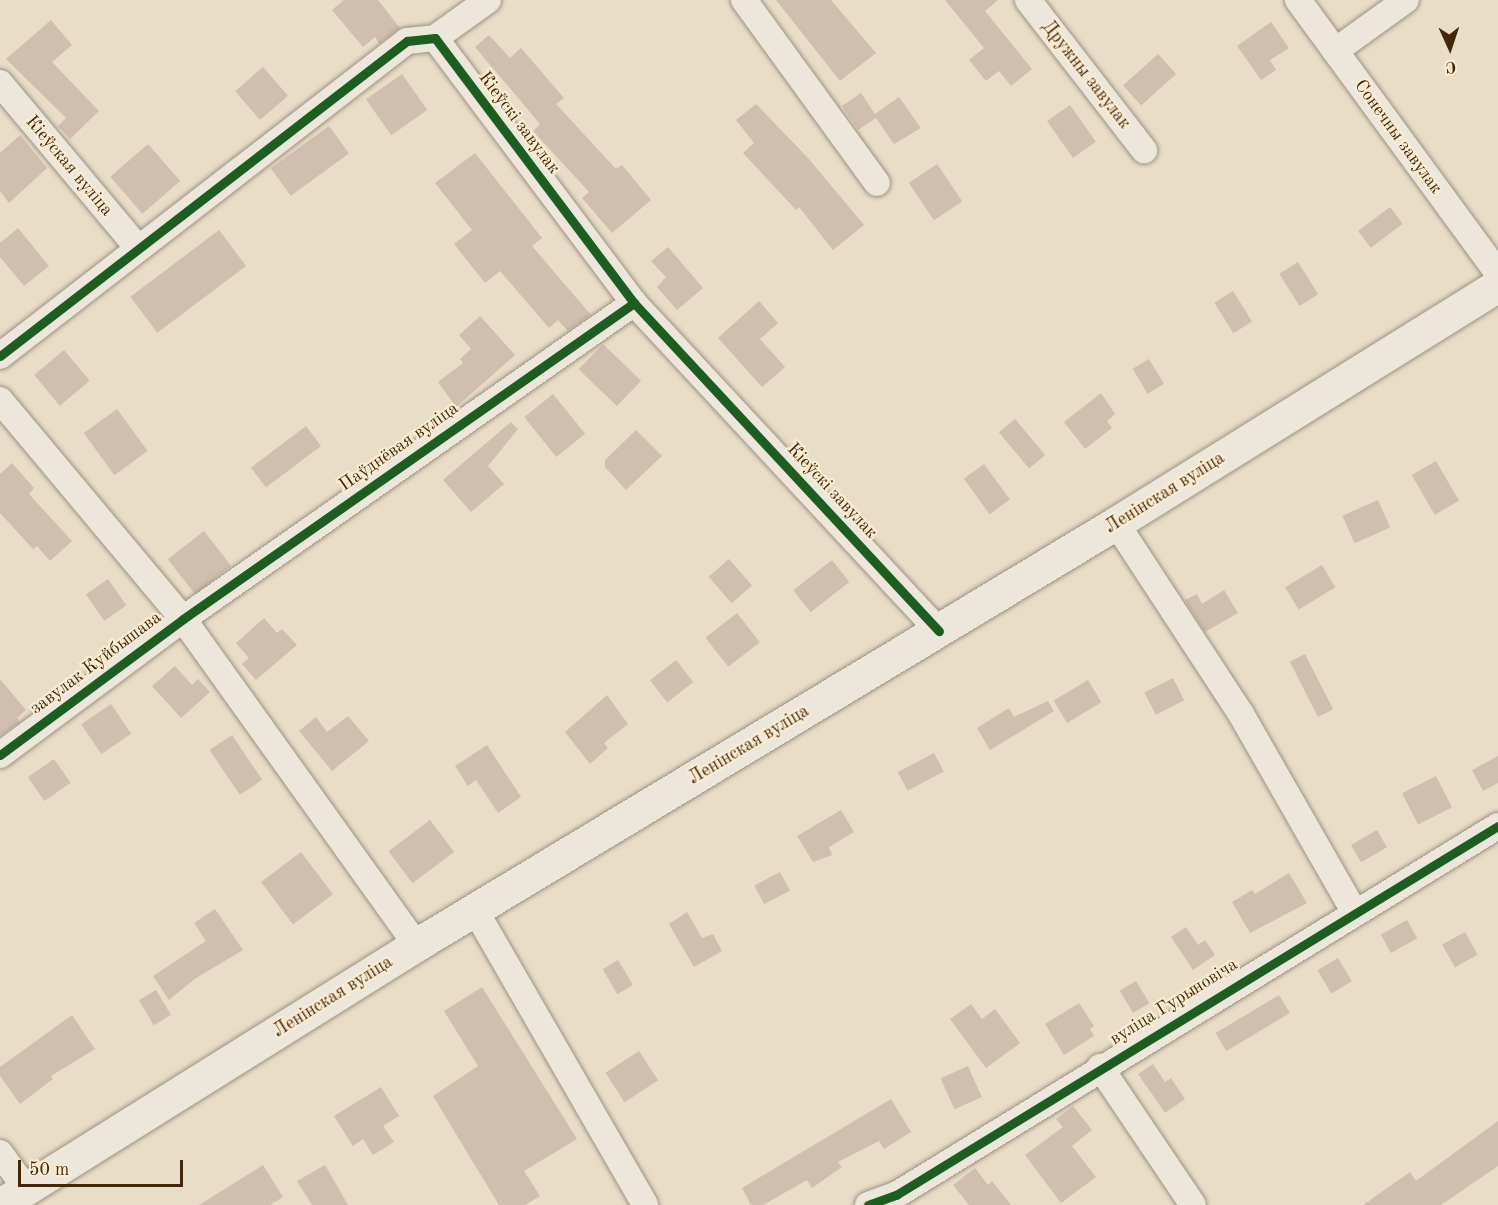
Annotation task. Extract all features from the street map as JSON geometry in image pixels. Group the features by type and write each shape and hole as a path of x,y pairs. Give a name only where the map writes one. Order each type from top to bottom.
{"main road":[{"name":"Ленінская вуліца","path":"13,1197 416,945 939,631 1498,285"}],"street":[{"path":"0,356 407,41 435,38 488,0"},
{"path":"744,0 877,183"},
{"name":"Дружны завулак","path":"1028,0 1144,150"},
{"name":"Сонечны завулак","path":"1298,0 1498,273"},
{"path":"1335,51 1406,0"},
{"name":"Кіеўскі завулак","path":"435,38 634,303 939,631"},
{"name":"Кіеўская вуліца","path":"0,83 138,248"},
{"name":"Паўднёвая вуліца","path":"183,619 634,303"},
{"path":"0,400 183,619 416,945"},
{"path":"1116,523 1241,714 1354,911"},
{"name":"завулак Куйбышава","path":"0,755 183,619"},
{"name":"вуліца Гурыновіча","path":"868,1205 896,1195 1354,911 1498,826"},
{"path":"475,910 645,1205"},
{"path":"1100,1067 1193,1205"},
{"path":"0,1153 13,1197"}],"building":[{"path":"344,0 378,0 400,28 379,44 375,37 363,47 332,10"},
{"path":"776,0 831,0 876,53 840,81"},
{"path":"945,0 998,0 985,11 1032,69 1011,86 999,71 986,81 969,60 984,48"},
{"path":"51,20 72,45 52,62 99,111 70,139 58,126 66,118 6,59"},
{"path":"1271,22 1289,48 1270,60 1276,70 1261,80 1237,46"},
{"path":"489,35 510,58 521,48 564,98 556,104 616,169 622,165 651,200 612,233 582,198 589,192 533,131 540,124 475,47"},
{"path":"1158,54 1176,74 1141,106 1123,85"},
{"path":"263,67 288,96 260,120 235,91"},
{"path":"402,74 427,110 391,135 366,99"},
{"path":"861,93 875,114 899,97 921,128 894,144 876,118 858,130 842,106"},
{"path":"756,104 808,158 864,225 833,250 799,207 796,210 743,153 754,143 736,120"},
{"path":"1070,105 1096,142 1073,158 1047,121"},
{"path":"329,126 349,154 291,196 271,168"},
{"path":"20,135 47,168 9,203 0,191 0,153"},
{"path":"148,144 180,181 142,214 110,177"},
{"path":"475,153 542,238 532,246 591,315 568,331 558,320 549,328 500,271 485,283 454,244 472,230 435,183"},
{"path":"937,164 962,201 934,220 909,183"},
{"path":"1390,207 1403,224 1371,248 1358,231"},
{"path":"18,228 49,266 24,286 0,257 0,243"},
{"path":"219,230 246,266 157,333 130,297"},
{"path":"668,247 703,288 677,310 657,287 666,277 651,261"},
{"path":"1298,262 1318,294 1299,306 1279,274"},
{"path":"1233,291 1252,322 1233,333 1214,303"},
{"path":"759,301 778,323 760,339 785,367 762,387 718,338"},
{"path":"480,316 515,355 456,407 438,382 463,363 460,359 471,349 459,335"},
{"path":"603,344 641,381 617,406 579,369"},
{"path":"64,350 90,381 60,406 34,375"},
{"path":"1149,359 1164,384 1148,394 1133,369"},
{"path":"1101,393 1115,414 1107,421 1112,428 1085,449 1064,422"},
{"path":"553,394 585,434 556,457 524,417"},
{"path":"117,409 148,451 114,475 84,433"},
{"path":"1015,419 1045,455 1029,469 999,432"},
{"path":"511,422 518,429 488,466 504,484 471,512 443,480"},
{"path":"306,426 321,446 266,487 251,468"},
{"path":"636,430 662,456 626,490 605,467 605,460"},
{"path":"1436,461 1459,501 1435,515 1412,475"},
{"path":"12,463 34,488 29,494 72,541 50,561 37,546 33,549 0,513 0,474"},
{"path":"984,464 1010,500 990,514 964,479"},
{"path":"1378,500 1390,527 1355,543 1342,516"},
{"path":"204,531 231,566 195,594 168,559"},
{"path":"729,559 752,585 732,603 709,577"},
{"path":"832,560 849,582 811,612 793,590"},
{"path":"1322,565 1335,587 1299,609 1285,587"},
{"path":"108,579 126,605 104,621 86,594"},
{"path":"1224,590 1238,613 1205,632 1185,600 1197,594 1202,604"},
{"path":"737,613 760,642 728,667 705,638"},
{"path":"264,618 277,633 282,629 297,645 256,680 242,664 249,658 236,643"},
{"path":"1305,654 1333,709 1318,717 1290,662"},
{"path":"676,660 693,682 667,702 650,680"},
{"path":"175,666 192,685 198,679 210,692 181,718 152,686"},
{"path":"1173,678 1184,700 1156,715 1144,693"},
{"path":"0,679 26,710 17,718 20,722 0,736"},
{"path":"1088,680 1101,702 1067,723 1054,701"},
{"path":"607,695 628,724 604,743 608,748 590,764 565,732"},
{"path":"1048,701 1054,711 990,750 977,728 1009,708 1014,717"},
{"path":"111,704 131,734 101,754 81,724"},
{"path":"348,716 369,741 332,771 299,731 316,717 327,732"},
{"path":"232,735 262,780 240,795 210,750"},
{"path":"487,745 521,797 498,813 476,780 468,786 455,766"},
{"path":"934,753 944,772 908,791 898,772"},
{"path":"1498,756 1498,783 1483,791 1472,770"},
{"path":"54,759 71,783 44,801 28,777"},
{"path":"1436,776 1452,807 1418,824 1402,793"},
{"path":"841,810 854,832 829,847 832,855 813,862 797,836"},
{"path":"430,820 454,852 413,883 388,851"},
{"path":"1377,830 1387,847 1361,862 1351,845"},
{"path":"301,852 333,894 293,924 261,882"},
{"path":"780,872 790,891 764,904 754,886"},
{"path":"1289,873 1307,903 1250,933 1232,902 1252,890 1255,894"},
{"path":"215,909 243,950 196,978 169,1000 153,976 206,941 194,923"},
{"path":"687,912 702,938 713,934 722,951 694,967 669,924"},
{"path":"1407,920 1417,938 1391,953 1381,935"},
{"path":"1186,927 1198,945 1205,940 1215,955 1193,970 1171,937"},
{"path":"1465,932 1478,955 1455,967 1442,945"},
{"path":"1338,958 1352,981 1331,994 1317,970"},
{"path":"618,960 633,985 618,994 603,969"},
{"path":"1136,981 1149,1003 1133,1013 1120,991"},
{"path":"482,987 577,1139 524,1171 540,1196 525,1205 499,1205 433,1096 478,1066 444,1011"},
{"path":"156,990 171,1015 154,1025 139,1000"},
{"path":"1279,995 1290,1013 1226,1051 1216,1033"},
{"path":"1079,1003 1094,1026 1090,1029 1094,1036 1064,1055 1045,1024"},
{"path":"971,1004 982,1019 995,1009 1020,1043 986,1068 950,1019"},
{"path":"72,1015 95,1049 51,1076 53,1079 20,1104 0,1076 0,1067"},
{"path":"639,1051 658,1080 625,1102 605,1073"},
{"path":"1153,1064 1165,1082 1171,1078 1185,1099 1165,1113 1138,1074"},
{"path":"968,1066 982,1097 954,1109 941,1078"},
{"path":"381,1087 399,1116 383,1126 394,1142 373,1155 363,1139 353,1146 334,1116"},
{"path":"891,1099 911,1132 884,1149 879,1141 838,1162 842,1167 812,1188 807,1180 763,1205 751,1205 742,1188"},
{"path":"1073,1106 1092,1130 1072,1146 1096,1177 1061,1203 1025,1155 1063,1127 1056,1119"},
{"path":"1498,1121 1498,1166 1441,1205 1363,1205 1410,1172 1416,1181"},
{"path":"263,1165 283,1197 270,1205 199,1205"},
{"path":"325,1165 348,1205 312,1205 297,1181"},
{"path":"975,1168 988,1185 992,1181 1011,1205 969,1205 953,1185"}],"cycle path":[{"path":"0,356 407,41 435,38 634,303 939,631"},
{"path":"0,755 183,619 634,303"},
{"path":"868,1205 896,1195 1498,826"}]}
